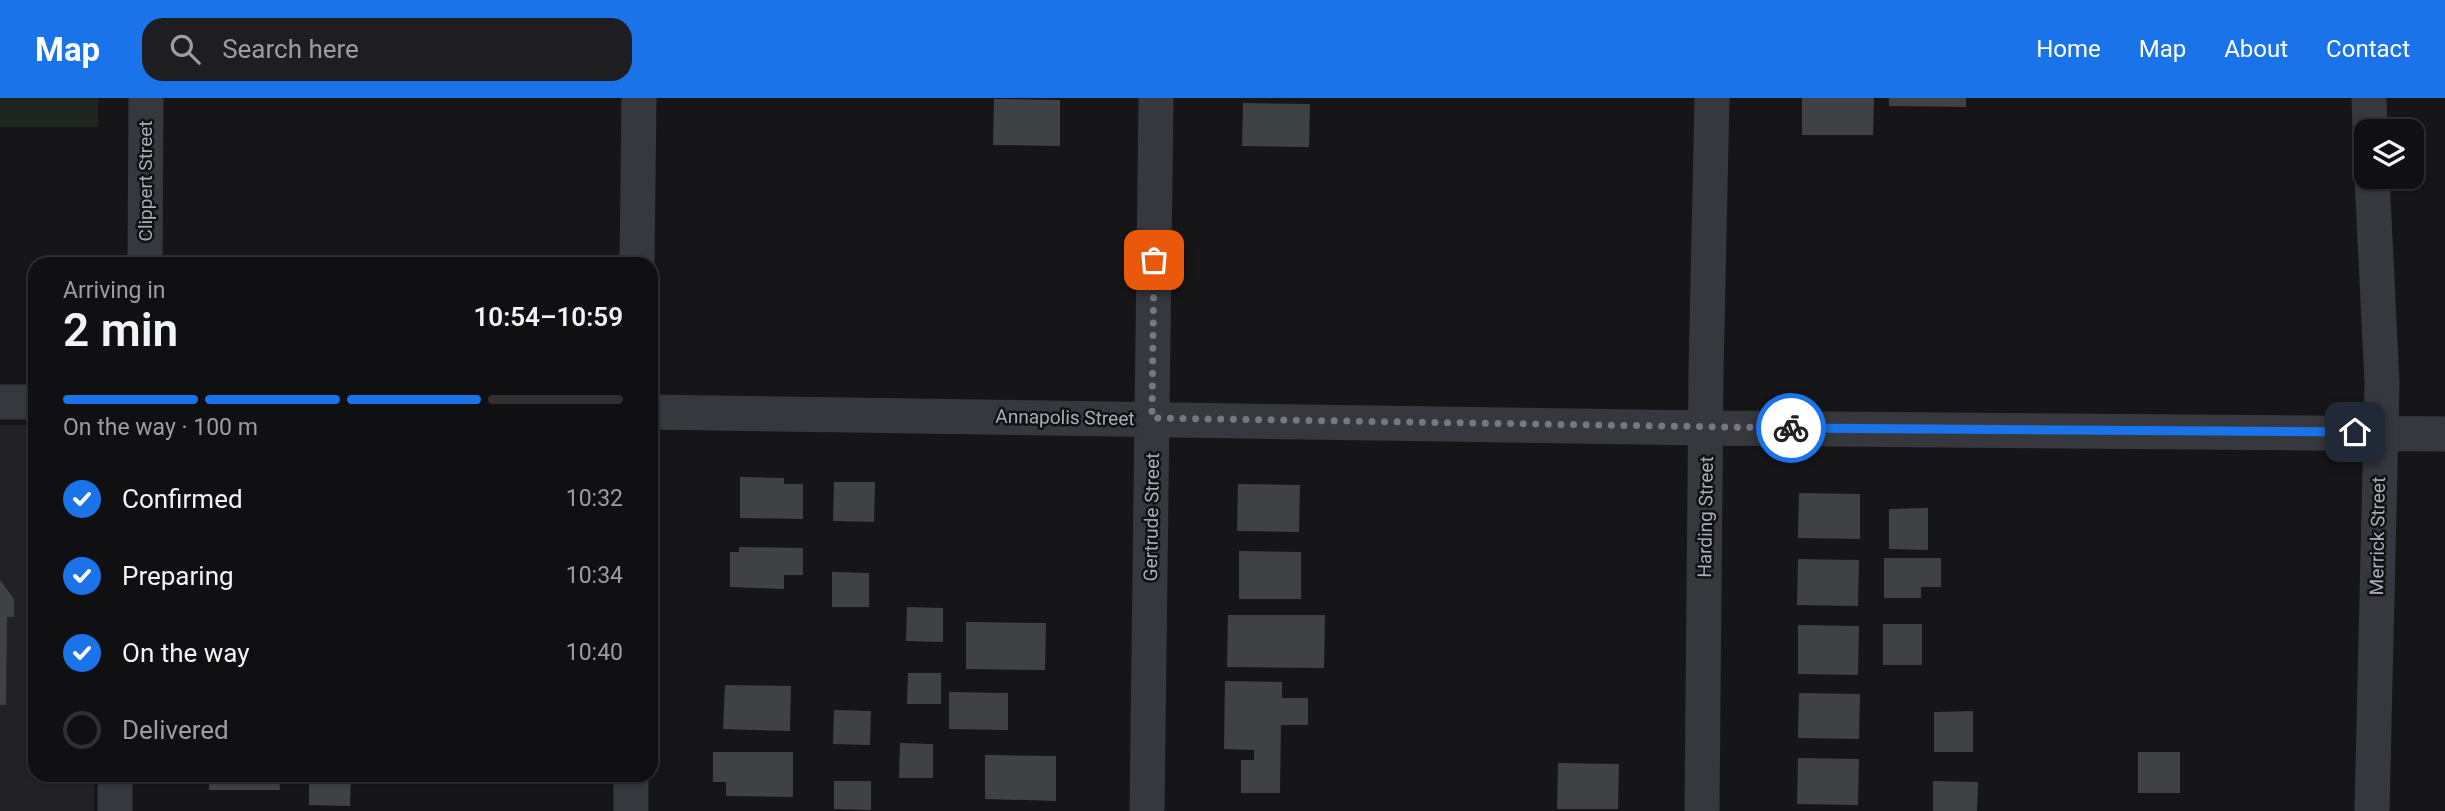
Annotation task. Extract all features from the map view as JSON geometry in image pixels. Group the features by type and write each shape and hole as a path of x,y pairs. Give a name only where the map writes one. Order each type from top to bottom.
{"street":[{"name":"Clippert Street","path":"145,257 146,98"},
{"path":"637,257 639,98"},
{"name":"Gertrude Street","path":"1147,811 1156,98"},
{"name":"Harding Street","path":"1702,811 1712,98"},
{"path":"2369,98 2370,119"},
{"name":"Merrick Street","path":"2372,811 2382,383 2373,189"},
{"path":"0,402 28,401"},
{"name":"Annapolis Street","path":"658,412 1706,428 2445,434"},
{"path":"115,782 115,811"},
{"path":"631,782 631,811"}],"shaded area":[{"path":"0,98 98,98 98,127 0,127"},
{"path":"0,425 28,425 28,782 94,782 94,811 0,811"}],"building":[{"path":"1802,98 1874,98 1873,135 1802,135"},
{"path":"1889,98 1966,98 1966,107 1889,106"},
{"path":"994,99 1060,100 1060,146 993,145"},
{"path":"1243,103 1310,104 1309,147 1242,146"},
{"path":"740,477 784,478 784,484 803,484 803,519 740,518"},
{"path":"834,482 875,482 874,522 833,521"},
{"path":"1238,484 1300,485 1299,532 1237,531"},
{"path":"1799,493 1860,494 1860,539 1798,538"},
{"path":"1928,508 1928,550 1889,549 1889,509"},
{"path":"739,547 803,548 803,575 784,575 784,589 730,587 730,552 739,552"},
{"path":"1239,551 1301,552 1301,599 1239,599"},
{"path":"1884,558 1941,558 1941,587 1921,587 1921,598 1884,598"},
{"path":"1798,559 1859,560 1858,606 1797,605"},
{"path":"832,572 869,573 869,607 832,607"},
{"path":"0,580 14,599 14,617 7,617 6,705 0,705"},
{"path":"907,607 943,608 943,642 906,641"},
{"path":"1228,615 1325,615 1324,668 1227,667"},
{"path":"966,622 1046,623 1045,670 966,669"},
{"path":"1883,624 1922,624 1922,665 1883,665"},
{"path":"1798,625 1859,626 1858,675 1798,674"},
{"path":"908,673 941,673 941,704 907,704"},
{"path":"1225,681 1282,682 1282,698 1308,698 1308,725 1281,725 1280,793 1241,793 1241,760 1254,760 1254,750 1224,749"},
{"path":"725,685 791,686 790,731 723,729"},
{"path":"949,692 1008,693 1008,730 949,729"},
{"path":"1799,693 1860,694 1859,739 1798,738"},
{"path":"834,710 871,711 870,745 833,744"},
{"path":"1973,711 1973,752 1934,752 1934,712"},
{"path":"900,743 933,744 933,778 899,778"},
{"path":"713,752 793,752 793,797 726,796 726,782 713,782"},
{"path":"2138,752 2180,752 2180,793 2138,793"},
{"path":"985,755 1056,756 1056,801 985,799"},
{"path":"1798,758 1859,759 1858,805 1797,804"},
{"path":"1558,763 1619,764 1618,809 1557,809"},
{"path":"834,781 871,781 871,810 834,809"},
{"path":"1933,781 1978,782 1977,811 1933,811"},
{"path":"209,782 279,782 280,790 209,790"},
{"path":"309,782 351,782 350,806 309,805"}],"way so far":[{"path":"1154,260 1152,418 1791,428"}],"route":[{"path":"1791,428 2355,432"}]}
